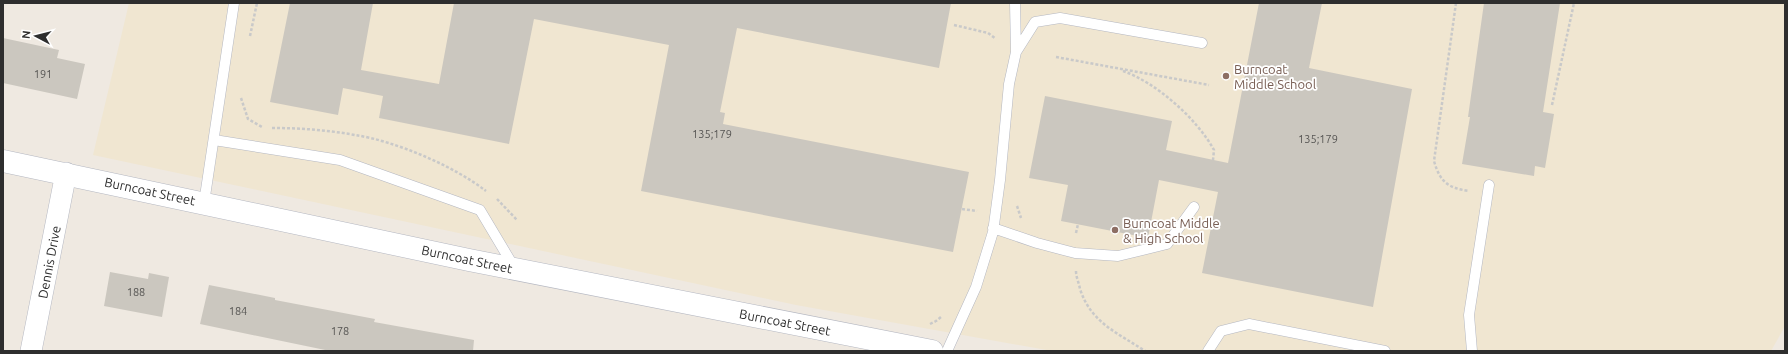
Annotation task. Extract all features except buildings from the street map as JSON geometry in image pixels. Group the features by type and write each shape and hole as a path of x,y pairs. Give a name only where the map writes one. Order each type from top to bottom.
{"main road":[{"name":"Burncoat Street","path":"3,160 515,269 932,351"}],"street":[{"name":"Dennis Drive","path":"31,351 66,173"}],"lane":[{"path":"204,203 234,3"},
{"path":"946,351 976,287 993,228 1000,180 1008,84 1016,52 1015,3"},
{"path":"1016,52 1035,22 1060,18 1202,44"},
{"path":"214,140 340,160 480,210 515,269"},
{"path":"1472,351 1469,315 1488,190"},
{"path":"993,228 1037,243 1075,253 1118,256 1167,244 1194,207"},
{"path":"1208,351 1221,331 1249,324 1386,351"}],"path":[{"path":"249,41 257,3"},
{"path":"1456,3 1434,161 1438,174 1446,184 1457,189 1488,190"},
{"path":"1552,105 1574,3"},
{"path":"954,25 988,33 996,40 998,45"},
{"path":"1056,57 1209,85"},
{"path":"1115,68 1137,76 1155,87 1177,106 1210,141 1214,150 1213,160"},
{"path":"240,95 241,102 248,119 264,128"},
{"path":"271,128 306,128 356,135 387,143 417,154 475,182 498,200 517,220"},
{"path":"1017,199 1017,206 1022,220"},
{"path":"962,209 980,212 979,217"},
{"path":"1076,265 1076,274 1082,296 1093,314 1108,329 1146,351"},
{"path":"926,326 936,321 944,313"}],"shaded area":[{"name":"Burncoat Middle & High School","path":"129,3 1785,3 1785,326 1771,351 1052,351 796,305 93,155"}],"place":[{"name":"Burncoat Middle School","path":"1226,76"},
{"name":"Burncoat Middle & High School","path":"1115,230"}]}
